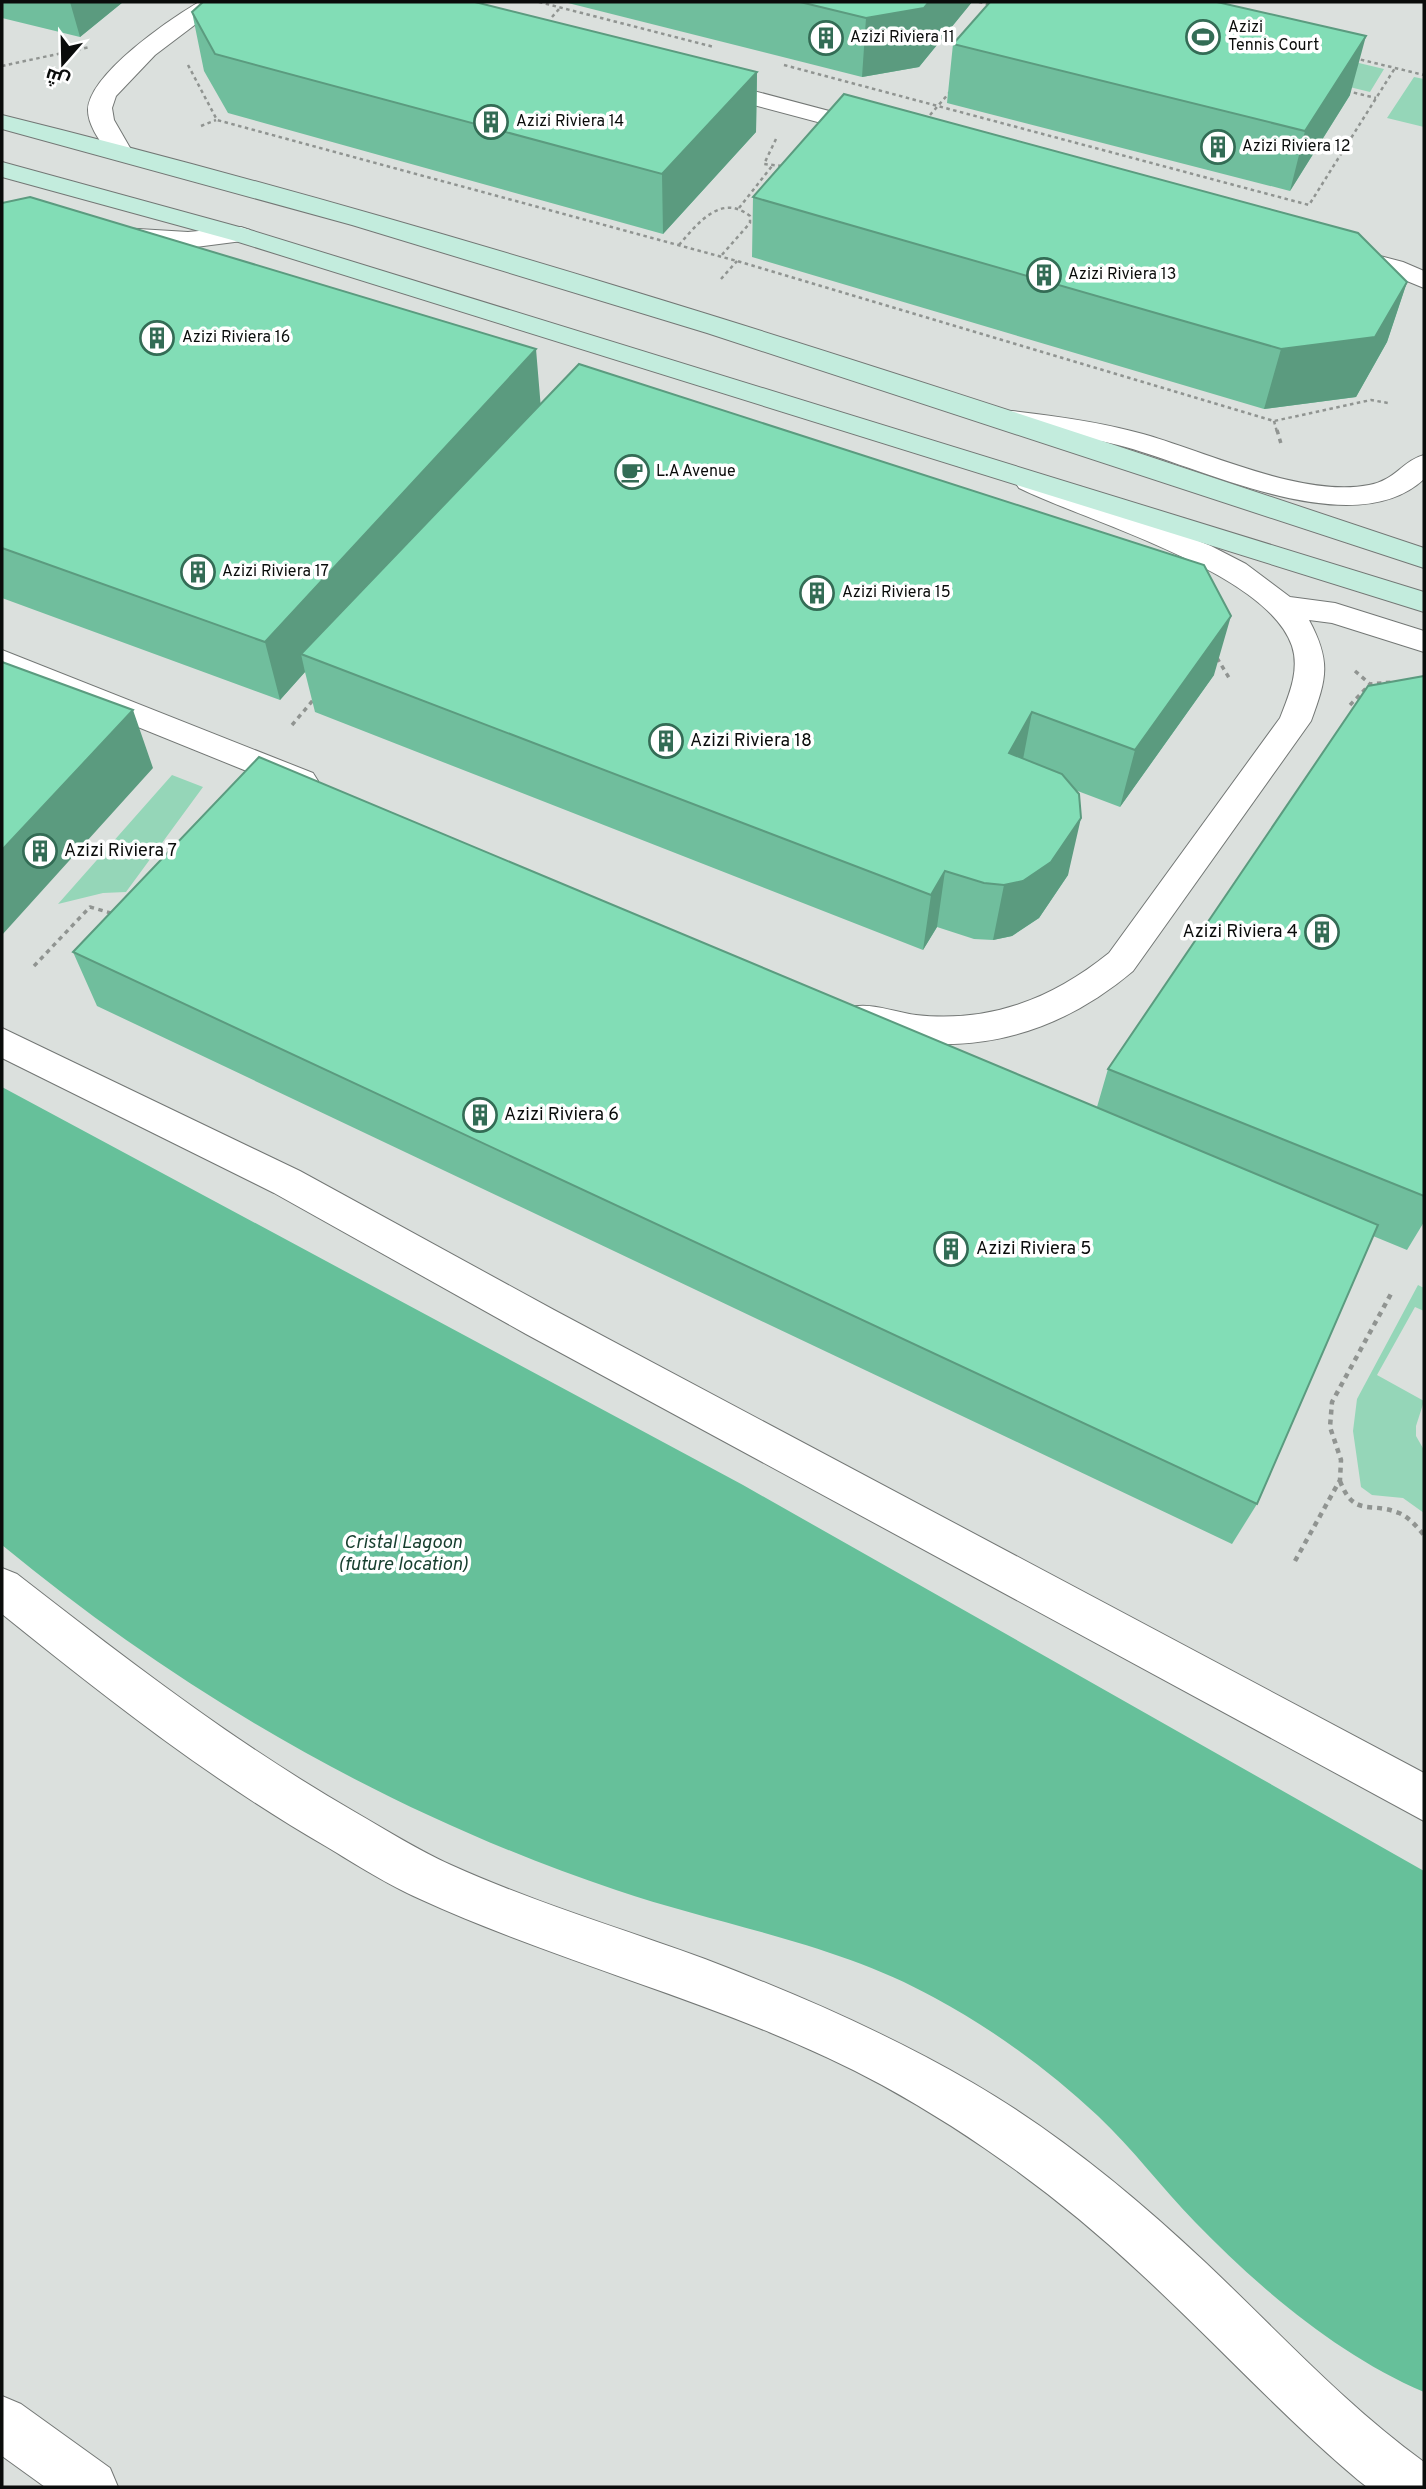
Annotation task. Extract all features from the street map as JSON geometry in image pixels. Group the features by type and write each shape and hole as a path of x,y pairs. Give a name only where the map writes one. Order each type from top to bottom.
{"street":[{"path":"121,152 100,114 101,97 107,87 134,62 214,2"},
{"path":"686,80 901,137"},
{"path":"2,122 121,152 563,279 1012,419 1424,558"},
{"path":"2,169 241,235 1424,602"},
{"path":"99,232 161,240 241,235"},
{"path":"1316,247 1394,267 1424,280"},
{"path":"1012,419 1130,440 1294,490 1336,497 1376,494 1396,487 1409,480 1424,464"},
{"path":"829,1008 874,1023 909,1029 980,1029 1047,1013 1100,982 1121,962 1305,704 1311,685 1307,646 1284,606 1225,564 1086,508 1002,469"},
{"path":"1284,606 1335,613 1424,642"},
{"path":"2,660 333,794"},
{"path":"2,1042 287,1182 564,1335 1424,1798"},
{"path":"2,1588 197,1739 303,1809 432,1881 552,1930 767,2005 865,2049 960,2103 1059,2172 1156,2252 1336,2425 1380,2464 1412,2487"},
{"path":"2,2423 91,2487"}],"path":[{"path":"539,2 720,48"},
{"path":"979,2 992,5"},
{"path":"552,17 561,8"},
{"path":"2,66 101,44"},
{"path":"1346,56 1424,75"},
{"path":"773,62 1309,205 1395,68"},
{"path":"188,64 217,120"},
{"path":"930,115 957,84"},
{"path":"1339,89 1376,98"},
{"path":"201,126 217,120 679,245 1274,421 1371,400 1388,403"},
{"path":"779,132 764,164 779,168 788,161"},
{"path":"739,208 772,166"},
{"path":"679,245 710,211 726,206 739,208 750,216 750,223 720,257"},
{"path":"721,279 737,261"},
{"path":"1274,421 1282,447"},
{"path":"1217,658 1231,681"},
{"path":"1344,713 1362,689 1370,684 1404,684"},
{"path":"292,725 319,694"},
{"path":"34,966 90,907 122,916"},
{"path":"1392,1292 1332,1402 1330,1427 1341,1460 1340,1480 1343,1490 1360,1506 1371,1511 1398,1513 1424,1535"},
{"path":"1295,1561 1340,1480"}],"shaded area":[{"path":"1292,47 1384,69 1370,92 1276,69"},
{"path":"1414,77 1424,79 1424,127 1387,118"},
{"path":"172,775 203,787 126,892 103,893 58,904"},
{"path":"1418,1285 1424,1288 1424,1311 1415,1307 1377,1375 1424,1401 1416,1426 1416,1436 1424,1450 1424,1513 1403,1498 1372,1495 1361,1487 1353,1431 1357,1399"}],"water":[{"name":"Cristal Lagoon (future location)","path":"2,1087 743,1485 1424,1871 1424,2392 1392,2377 1331,2340 1273,2295 1195,2222 1098,2116 1040,2067 957,2010 897,1979 819,1949 656,1903 532,1860 371,1787 293,1746 143,1652 2,1545"}],"building":[{"path":"203,2 475,2 757,72 662,174 215,54 192,12"},
{"path":"800,2 929,2 924,8 866,18"},
{"path":"990,2 1217,2 1366,36 1305,131 953,44"},
{"path":"844,94 1358,233 1407,282 1375,337 1281,349 753,197"},
{"path":"30,197 536,349 265,642 2,548 2,203"},
{"path":"579,364 1204,565 1231,616 1135,750 1032,712 1009,753 1062,774 1079,794 1081,818 1051,862 1023,881 1004,885 984,883 945,871 931,895 301,654"},
{"path":"2,662 133,710 2,850"},
{"name":"Azizi Riviera 4","path":"1424,676 1424,1196 1108,1069 1368,686"},
{"path":"259,757 1378,1225 1257,1504 73,952"}],"place":[{"name":"Azizi Tennis Court","path":"1203,37"},
{"name":"Azizi Riviera 11","path":"826,38"},
{"name":"Azizi Riviera 14","path":"491,122"},
{"name":"Azizi Riviera 12","path":"1218,147"},
{"name":"Azizi Riviera 13","path":"1044,275"},
{"name":"Azizi Riviera 16","path":"157,338"},
{"name":"L.A Avenue","path":"632,472"},
{"name":"Azizi Riviera 17","path":"198,572"},
{"name":"Azizi Riviera 15","path":"817,593"},
{"name":"Azizi Riviera 18","path":"666,741"},
{"name":"Azizi Riviera 7","path":"40,851"},
{"name":"Azizi Riviera 4","path":"1322,932"},
{"name":"Azizi Riviera 6","path":"480,1115"},
{"name":"Azizi Riviera 5","path":"951,1249"}]}
